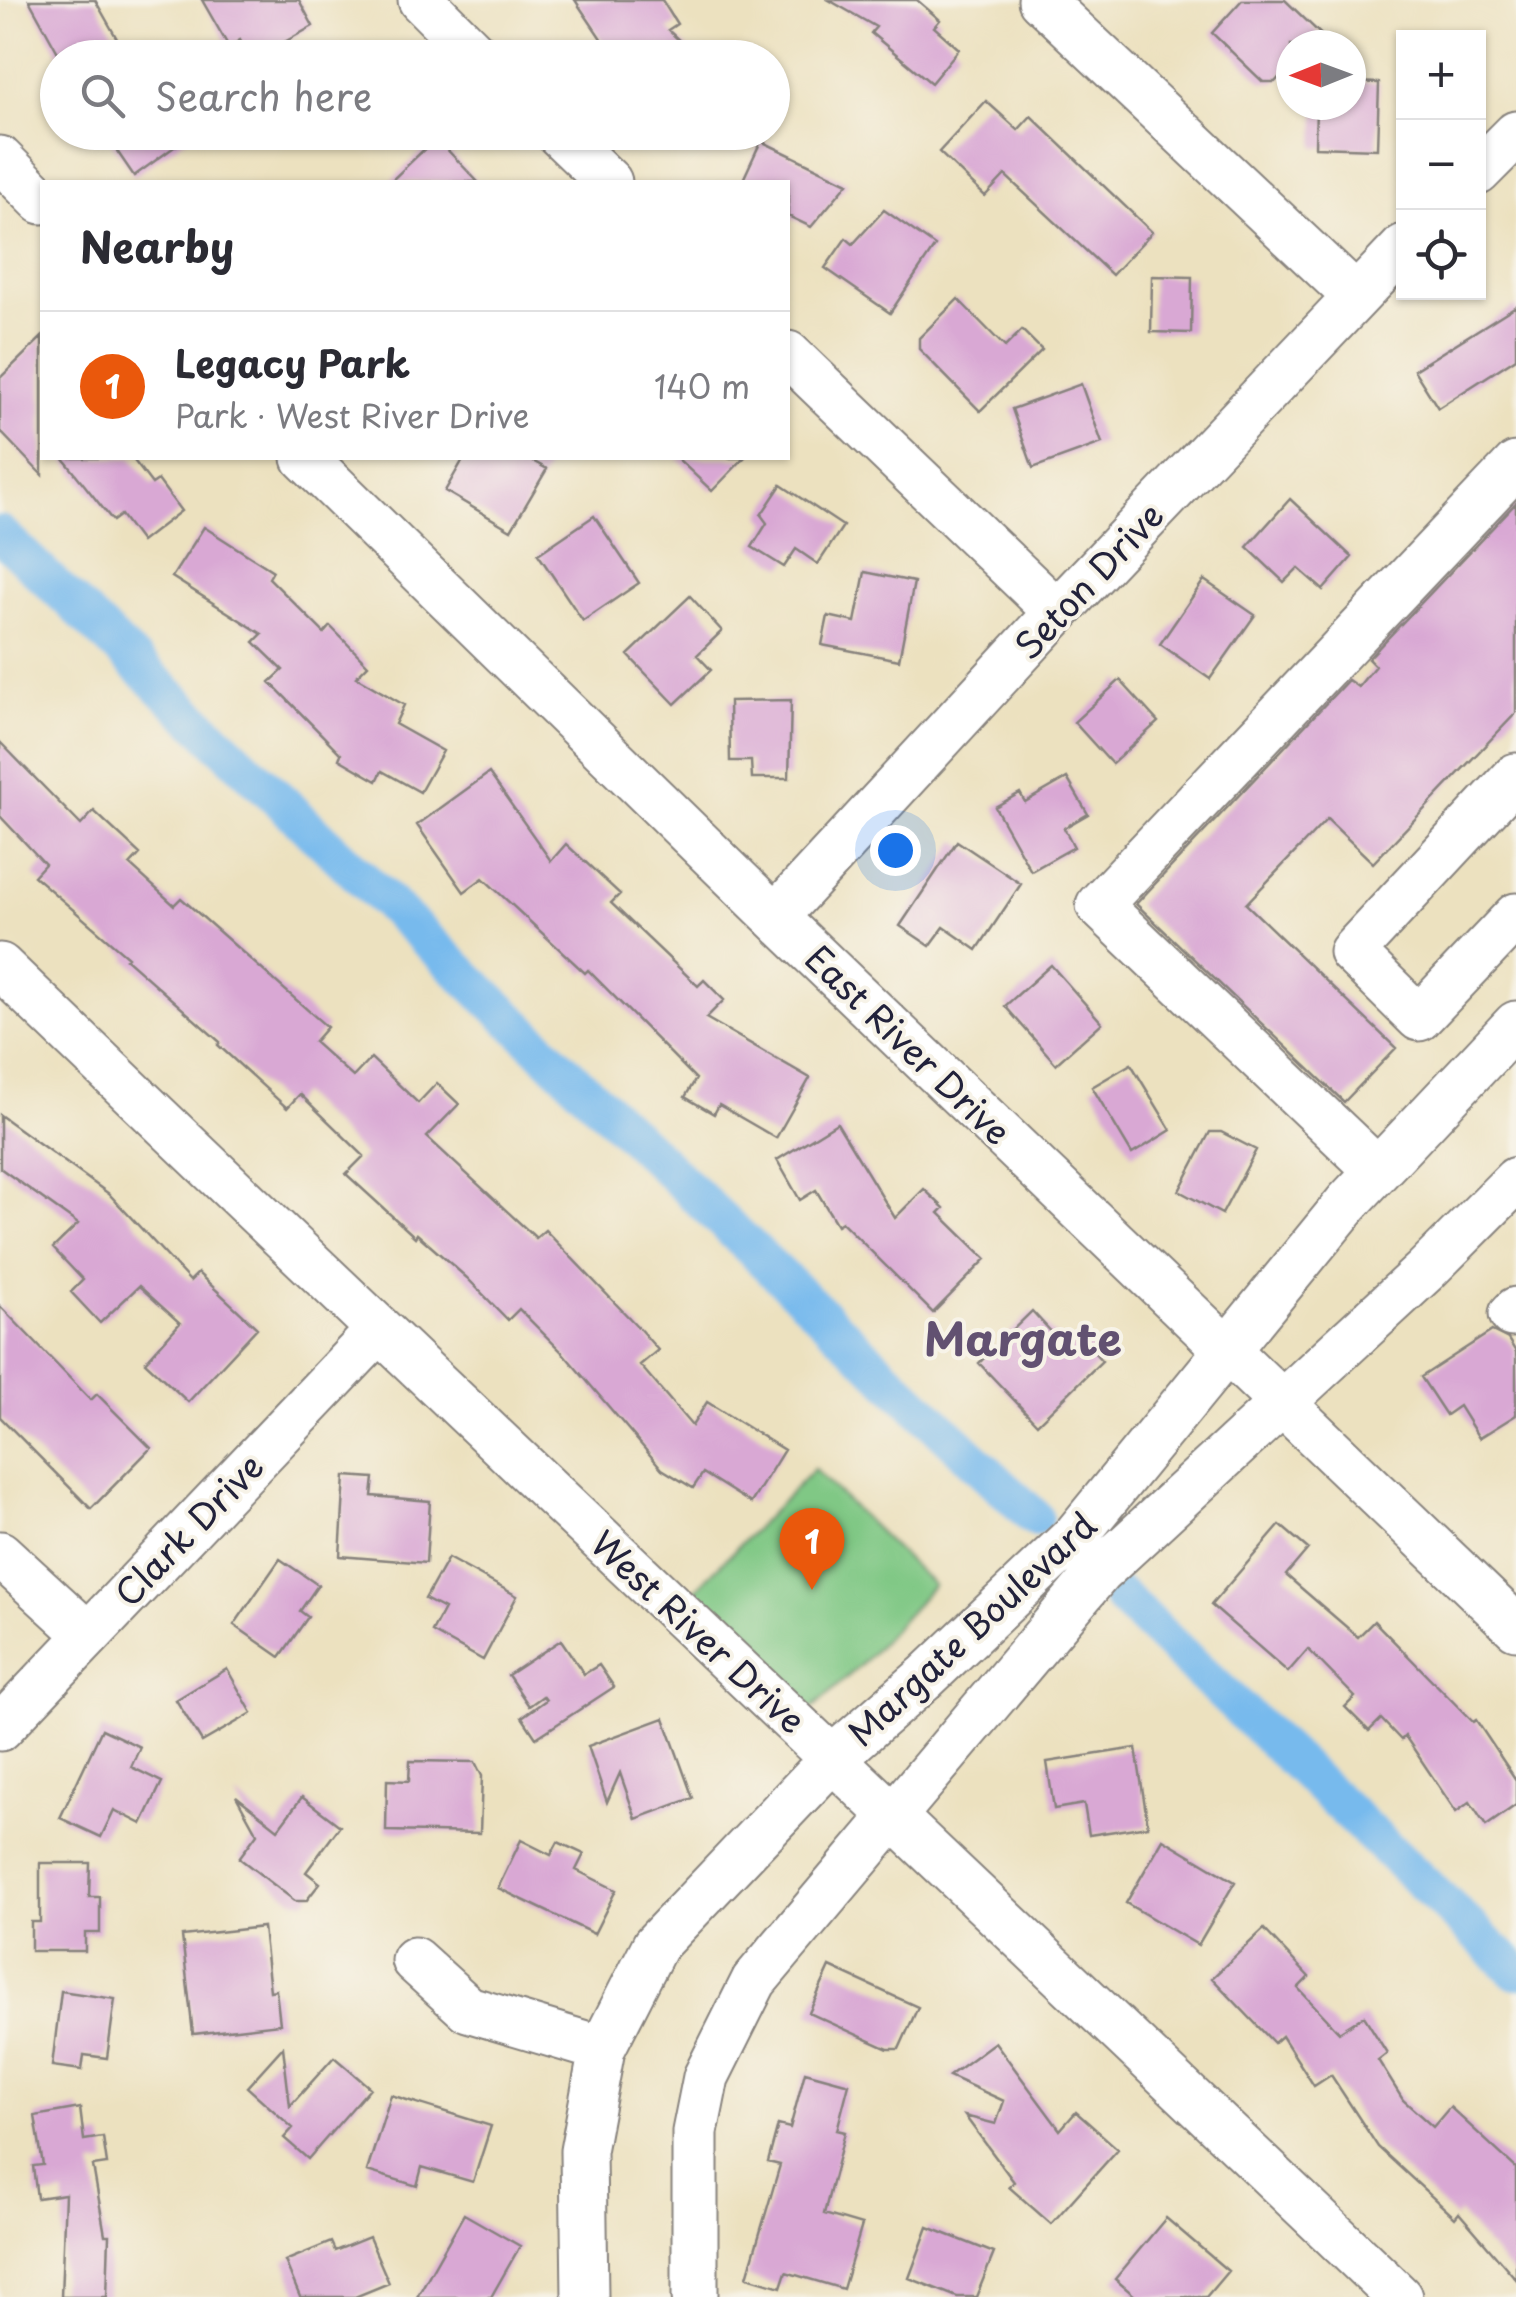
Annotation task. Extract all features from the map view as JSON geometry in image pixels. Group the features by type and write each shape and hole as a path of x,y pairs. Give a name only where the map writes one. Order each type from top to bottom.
{"street":[{"path":"421,0 461,40"},
{"path":"1041,0 1355,296"},
{"path":"1486,164 1516,134"},
{"path":"576,150 607,180"},
{"path":"0,159 40,199"},
{"name":"Seton Drive","path":"775,917 1396,255"},
{"path":"790,356 1057,612"},
{"name":"East River Drive","path":"307,460 775,917 1516,1627"},
{"path":"1377,1170 1099,905 1516,465"},
{"path":"1516,776 1352,952 1419,1018 1516,916"},
{"name":"West River Drive","path":"0,966 378,1331 834,1757 1399,2297"},
{"name":"Margate Boulevard","path":"584,2297 583,2151 602,2050 655,1945 834,1757 926,1677 1076,1535 1377,1170 1516,1024"},
{"name":"Margate Boulevard","path":"695,2297 695,2132 706,2076 754,1981 1099,1572 1425,1271 1516,1180"},
{"name":"Clark Drive","path":"0,1728 378,1331"},
{"path":"0,1554 87,1634"},
{"path":"414,1960 468,2009 602,2050"}],"green space":[{"path":"814,1469 933,1585 863,1663 810,1710 691,1594"}],"building":[{"path":"29,0 95,0 118,40 51,40"},
{"path":"202,0 299,0 313,26 288,40 225,40"},
{"path":"575,0 662,0 677,24 668,30 679,40 602,40"},
{"path":"829,0 917,0 940,20 934,27 959,49 931,83 871,33 876,27"},
{"path":"1242,0 1285,0 1316,30 1276,30 1275,82 1263,82 1212,33"},
{"path":"1366,83 1379,83 1377,149 1315,147 1316,120 1366,120"},
{"path":"986,101 1018,130 1031,116 1152,232 1112,275 1005,175 985,196 939,152"},
{"path":"116,150 170,150 134,176"},
{"path":"423,150 447,150 476,180 392,180"},
{"path":"757,150 780,150 848,183 811,227 790,217 790,180 743,180"},
{"path":"884,210 935,246 890,313 825,268 846,238 853,244"},
{"path":"1152,276 1192,277 1191,333 1151,332"},
{"path":"958,299 1005,347 1022,330 1042,350 980,411 919,349 919,338"},
{"path":"1516,306 1516,358 1438,408 1414,370"},
{"path":"40,339 42,475 0,431 0,378"},
{"path":"1081,384 1102,443 1033,468 1012,409"},
{"path":"65,460 134,460 152,484 158,480 181,511 141,542 121,515 113,521"},
{"path":"463,460 531,460 547,469 511,530 445,491"},
{"path":"679,460 742,460 712,491"},
{"path":"781,485 843,526 818,564 796,549 784,567 752,547 767,523 761,515"},
{"path":"1290,499 1352,557 1323,590 1298,568 1284,582 1247,547"},
{"path":"1516,503 1516,713 1373,863 1327,819 1246,904 1396,1048 1344,1102 1136,904 1348,680 1358,687 1375,666 1368,659"},
{"path":"594,516 639,583 583,621 538,554"},
{"path":"204,527 273,571 269,578 324,633 330,626 368,665 356,677 404,705 395,724 443,751 420,792 382,771 377,781 339,759 341,754 270,682 283,670 254,642 262,634 172,577"},
{"path":"865,572 914,582 899,660 822,645 828,616 855,622"},
{"path":"1204,580 1255,615 1210,679 1160,644"},
{"path":"690,596 722,631 697,655 711,670 675,704 628,655"},
{"path":"1120,680 1158,722 1112,764 1074,722"},
{"path":"791,700 789,778 752,778 751,761 730,761 729,701"},
{"path":"0,742 81,825 94,811 140,854 130,865 174,905 181,898 327,1027 314,1042 353,1077 371,1058 418,1103 437,1083 459,1104 427,1137 536,1238 545,1230 638,1327 658,1350 640,1365 692,1426 707,1402 784,1450 751,1503 703,1473 693,1488 662,1469 563,1353 519,1309 508,1320 467,1278 346,1174 364,1156 300,1094 287,1108 128,957 34,876 45,864 0,816"},
{"path":"489,773 551,861 566,844 620,894 611,903 698,986 704,980 724,1000 706,1018 810,1078 776,1138 719,1105 714,1114 685,1097 696,1079 588,970 585,973 483,878 464,892 417,825"},
{"path":"1067,778 1088,814 1064,828 1074,847 1031,871 995,807 1020,793 1025,802"},
{"path":"957,841 1021,884 977,950 944,927 930,946 900,926"},
{"path":"1051,965 1102,1023 1056,1064 1005,1006"},
{"path":"1131,1064 1171,1130 1132,1154 1092,1087"},
{"path":"0,1115 109,1194 190,1281 198,1273 257,1328 188,1402 145,1362 180,1323 139,1286 100,1323 71,1292 83,1280 53,1248 78,1224 0,1168"},
{"path":"837,1123 895,1218 924,1189 944,1208 939,1213 986,1259 933,1313 842,1222 837,1225 816,1190 800,1200 777,1160"},
{"path":"1210,1132 1221,1132 1256,1150 1222,1214 1179,1191"},
{"path":"0,1306 91,1400 97,1394 151,1448 91,1509 0,1417"},
{"path":"1032,1311 1069,1351 1082,1339 1102,1361 1037,1424 979,1363"},
{"path":"1492,1331 1508,1339 1516,1352 1516,1415 1479,1438 1459,1406 1446,1415 1421,1377"},
{"path":"345,1476 374,1478 372,1496 430,1501 426,1563 340,1556"},
{"path":"1280,1525 1308,1549 1286,1575 1358,1637 1374,1621 1473,1722 1476,1720 1516,1780 1516,1805 1486,1826 1470,1802 1456,1812 1405,1736 1401,1740 1381,1719 1369,1731 1345,1707 1355,1697 1308,1649 1288,1672 1211,1605"},
{"path":"448,1558 517,1596 483,1660 432,1632 444,1609 425,1599"},
{"path":"280,1559 318,1585 300,1611 308,1617 280,1657 234,1625"},
{"path":"561,1640 584,1674 599,1665 614,1687 536,1738 522,1717 546,1700 543,1696 529,1706 508,1675"},
{"path":"227,1669 252,1713 202,1742 176,1700"},
{"path":"664,1718 693,1798 636,1819 620,1773 607,1802 588,1746"},
{"path":"102,1729 140,1747 131,1767 162,1782 142,1824 114,1810 101,1837 60,1818"},
{"path":"1136,1748 1148,1826 1089,1835 1084,1804 1054,1809 1047,1762"},
{"path":"410,1761 475,1762 482,1776 480,1833 386,1831 387,1780 409,1781"},
{"path":"236,1796 278,1829 302,1797 340,1826 306,1872 320,1883 306,1901 295,1901 239,1858 257,1834"},
{"path":"1163,1839 1235,1882 1198,1945 1126,1903"},
{"path":"521,1840 551,1855 558,1842 584,1854 576,1870 616,1890 594,1934 498,1888"},
{"path":"40,1863 90,1863 89,1897 100,1897 100,1933 85,1933 85,1951 31,1951 31,1922 40,1922"},
{"path":"263,1927 270,1991 276,1990 280,2024 193,2034 182,1936"},
{"path":"1264,1929 1309,1977 1298,1988 1339,2032 1364,2016 1387,2053 1378,2060 1403,2100 1433,2127 1450,2107 1516,2168 1516,2279 1459,2213 1455,2218 1378,2147 1331,2075 1314,2086 1282,2036 1274,2043 1212,1978"},
{"path":"830,1967 918,2007 899,2049 888,2049 809,2013"},
{"path":"61,1991 115,1999 107,2058 84,2055 82,2070 52,2066"},
{"path":"995,2042 1060,2130 1076,2112 1118,2149 1051,2224 1009,2187 1014,2182 965,2116 996,2124 1004,2101 949,2076"},
{"path":"283,2047 290,2106 334,2057 370,2088 308,2159 284,2138 293,2128 247,2087"},
{"path":"805,2072 849,2084 837,2130 845,2132 824,2214 862,2225 843,2289 786,2272 781,2287 747,2277 780,2165 768,2162 778,2125 790,2128"},
{"path":"391,2095 491,2126 473,2182 422,2167 417,2186 367,2171"},
{"path":"80,2108 84,2140 103,2137 107,2164 93,2166 105,2235 109,2235 107,2297 61,2297 65,2194 37,2198 33,2166 43,2165 35,2116"},
{"path":"464,2214 520,2246 491,2297 417,2297"},
{"path":"1166,2218 1228,2271 1206,2297 1136,2297 1115,2279"},
{"path":"928,2227 994,2253 976,2297 957,2297 909,2278"},
{"path":"369,2237 389,2283 355,2297 300,2297 285,2261 331,2242 335,2251"}],"waterway":[{"path":"0,534 1034,1517"},
{"path":"1121,1597 1516,1971"}],"place":[{"name":"Legacy Park","path":"812,1590"}],"district":[{"name":"Margate","path":"1023,1337"}]}
